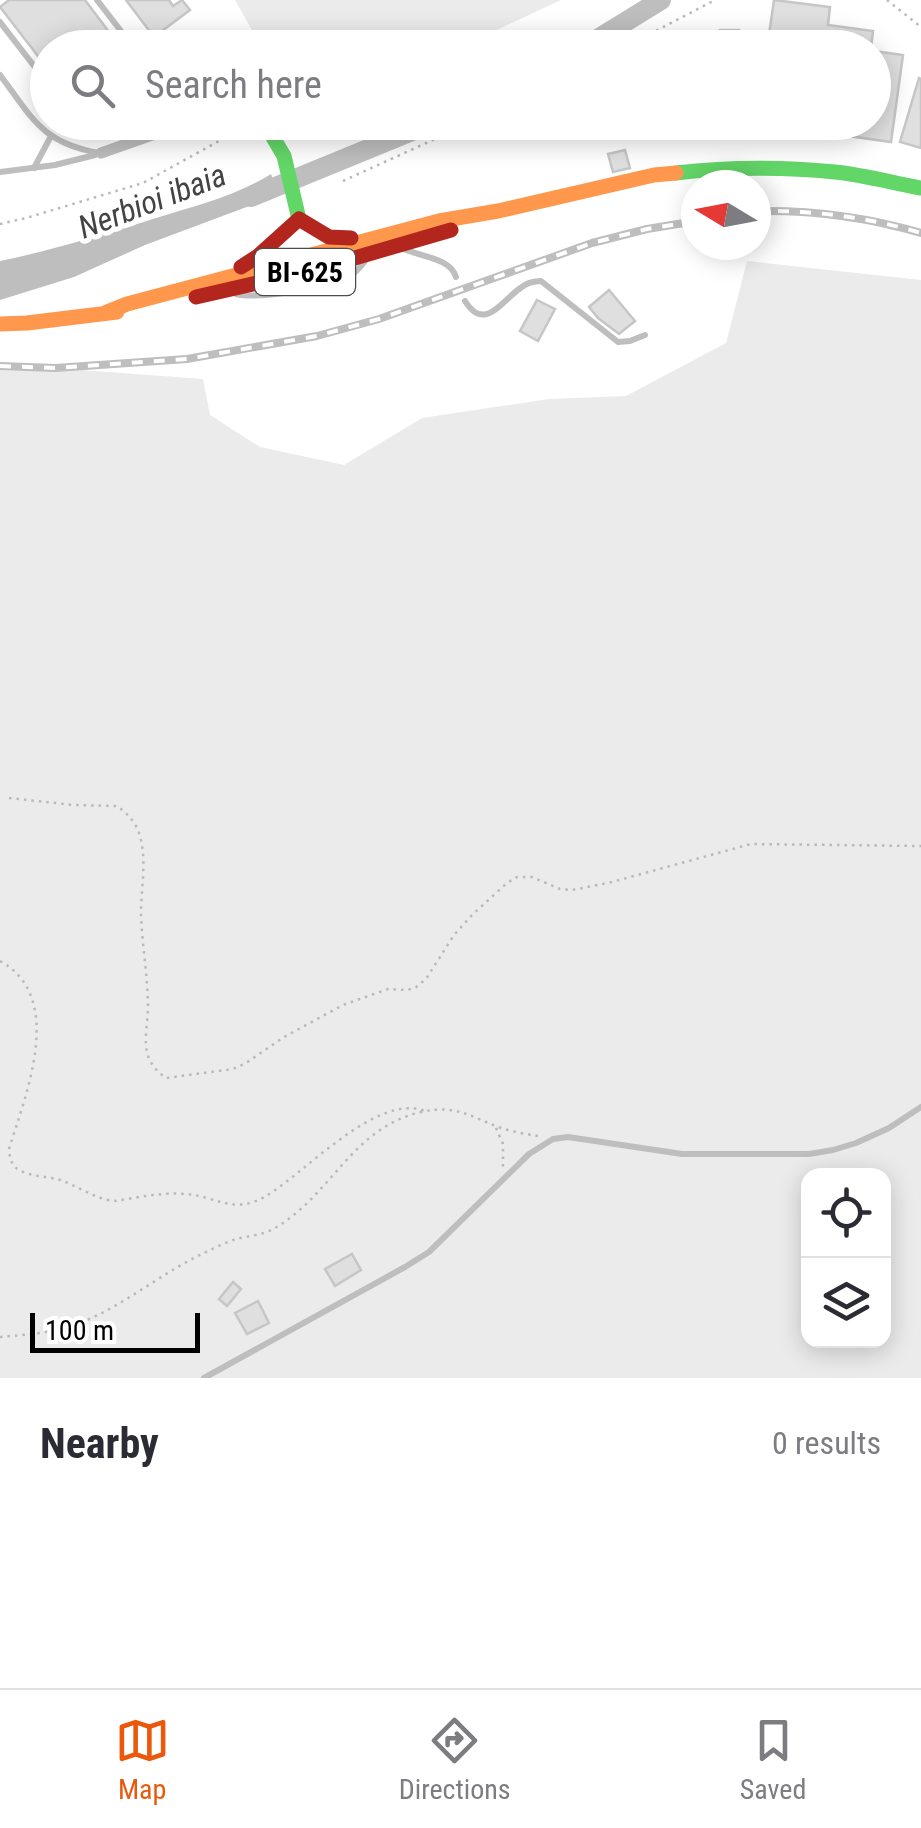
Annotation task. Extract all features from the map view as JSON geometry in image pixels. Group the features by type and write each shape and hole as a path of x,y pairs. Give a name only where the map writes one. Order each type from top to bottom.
{"main road":[{"path":"205,296 222,286 296,268 314,240 304,223 278,140"},
{"name":"BI-625","path":"0,324 121,312 205,296 368,255 470,224 498,211 654,175 790,169 838,172 921,188"},
{"path":"107,312 439,221 498,211"},
{"path":"153,298 167,288 256,260 288,226 304,223 338,239 420,220 439,221"},
{"path":"283,233 284,246 305,259 332,259 377,247 395,247"}],"street":[{"path":"101,153 138,140"}],"lane":[{"path":"98,0 120,30"},
{"path":"0,22 30,61"},
{"path":"0,75 30,114"},
{"path":"34,169 49,140"},
{"path":"59,140 77,149 101,153"},
{"path":"0,172 34,169 101,153"},
{"path":"395,247 443,262 453,268 456,277"},
{"path":"465,301 471,311 480,315 494,312 521,287 541,281 618,342 645,335"},
{"path":"204,1378 429,1252 529,1154 548,1142 568,1137 682,1154 809,1154 833,1150 875,1134 921,1107"}],"path":[{"path":"657,30 714,0"},
{"path":"887,0 921,28"},
{"path":"0,224 143,183 228,140"},
{"path":"343,181 433,140"},
{"path":"9,798 117,806 134,821 144,866 141,912 148,1006 146,1053 151,1065 166,1078 246,1063 343,1005 388,989 416,988 472,915 517,878 532,877 572,890 608,884 751,844 921,846"},
{"path":"0,961 18,972 29,992 38,1029 31,1074 9,1149 10,1160 24,1173 60,1180 104,1200 187,1194 220,1204 252,1203 382,1115 410,1108 470,1113 496,1126 541,1136 548,1142"},
{"path":"0,1337 62,1329 108,1310 198,1256 232,1240 272,1230 307,1203 366,1140 395,1121 424,1111"},
{"path":"496,1126 503,1144 501,1182"}],"shaded area":[{"path":"235,0 561,0 497,30 252,30"},
{"path":"271,174 279,195 145,245 74,277 0,300 0,261 200,205"},
{"path":"747,261 921,280 921,1378 0,1378 0,364 203,379 210,415 260,447 344,465 422,418 549,399 626,396 726,343"}],"building":[{"path":"9,0 85,0 108,30 30,30 30,46 0,7"},
{"path":"126,0 169,0 173,6 182,0 190,10 163,30 149,30"},
{"path":"774,0 830,7 828,25 866,30 770,30"},
{"path":"891,53 903,55 891,142 877,140 891,140"},
{"path":"921,79 921,148 900,142"},
{"path":"625,150 630,168 613,172 608,154"},
{"path":"609,290 635,321 619,334 589,307"},
{"path":"537,300 555,309 538,341 520,331"},
{"path":"352,1254 361,1270 335,1286 325,1269"},
{"path":"233,1282 241,1289 227,1306 219,1299"},
{"path":"258,1301 269,1323 247,1334 235,1313"}],"waterway":[{"name":"Nerbioi ibaia","path":"612,30 661,0"},
{"name":"Nerbioi ibaia","path":"251,197 390,140"}],"railway":[{"path":"771,211 839,216 921,233"},
{"path":"0,366 55,368 187,359 317,336 379,319 592,243 681,223"}],"traffic: fast":[{"path":"275,140 284,156 299,219"},
{"path":"676,173 815,170 921,188"}],"traffic: slow":[{"path":"107,312 439,221 676,173"},
{"path":"0,324 117,312"}],"traffic: jam":[{"path":"241,267 299,219 329,237 351,238"},
{"path":"196,297 310,271 451,230"}]}
